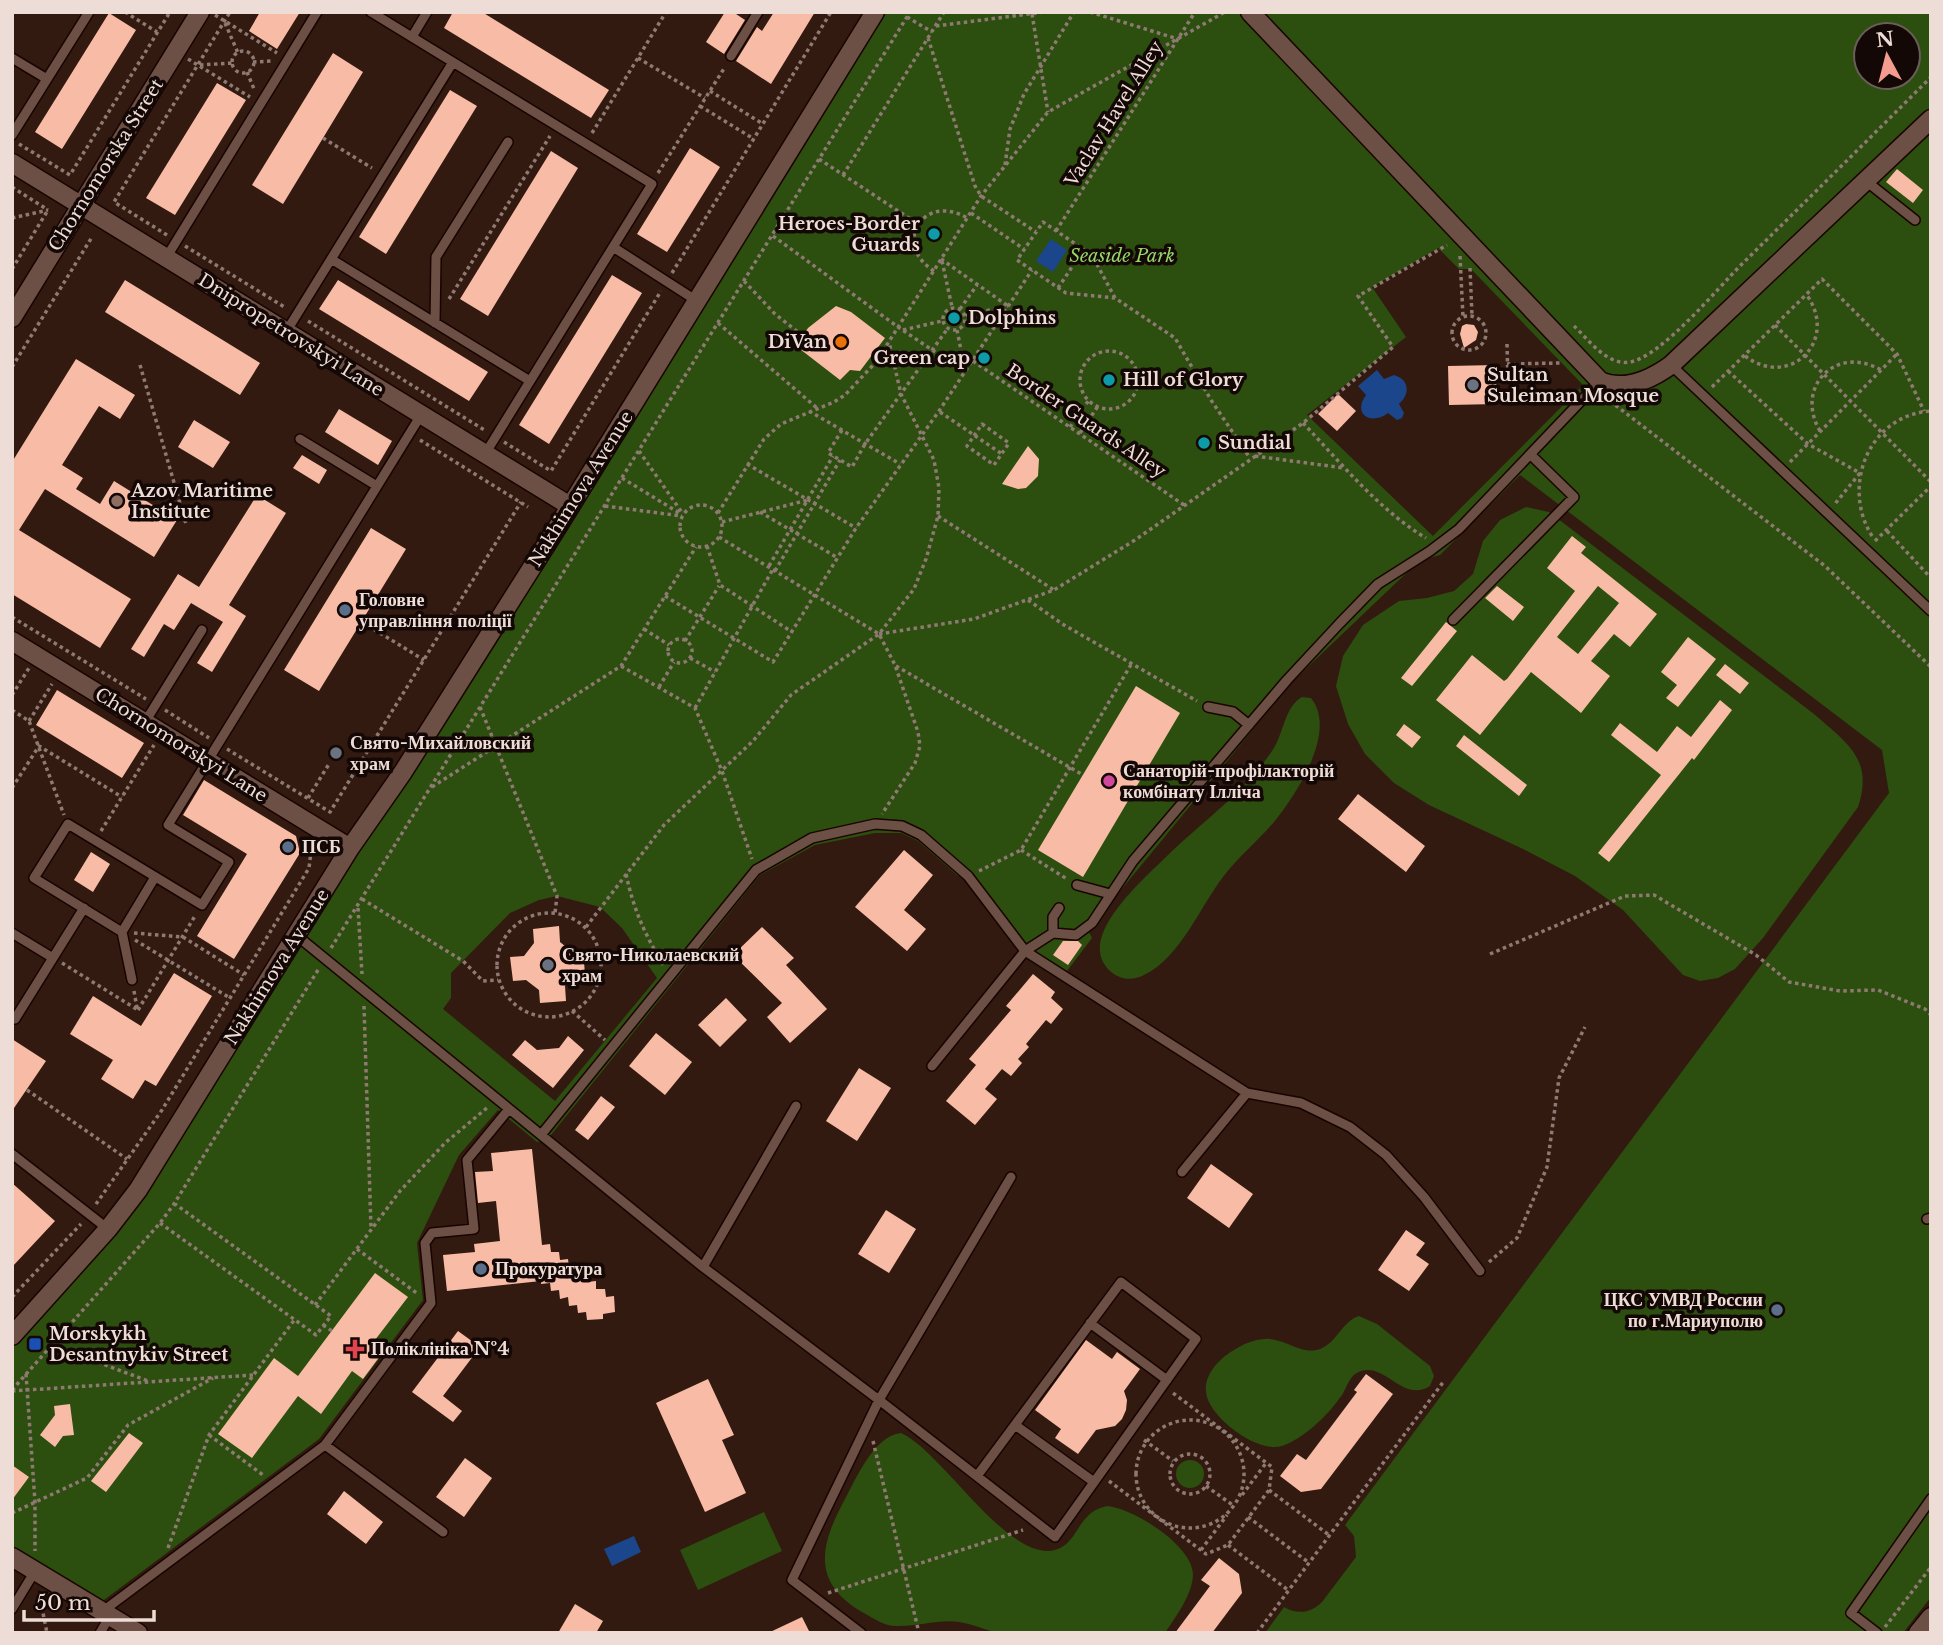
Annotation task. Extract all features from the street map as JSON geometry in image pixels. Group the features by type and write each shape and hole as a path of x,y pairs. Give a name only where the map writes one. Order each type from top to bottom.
{"main road":[{"name":"Chornomorska Street","path":"12,318 200,12"},
{"name":"Nakhimova Avenue","path":"12,1336 108,1229 138,1190 350,848 403,772 570,506 875,12"},
{"path":"1250,12 1462,236 1597,385 1620,386 1637,383 1671,365 1931,119"},
{"name":"Dnipropetrovskyi Lane","path":"12,163 570,506"},
{"name":"Chornomorskyi Lane","path":"12,641 350,848"},
{"path":"12,1557 138,1633"},
{"path":"1919,1633 1931,1617"}],"lane":[{"path":"12,137 89,12"},
{"path":"166,258 317,12"},
{"path":"371,12 652,184 485,454"},
{"path":"412,37 427,12"},
{"path":"731,56 758,12"},
{"path":"12,58 47,79"},
{"path":"286,332 453,62"},
{"path":"435,323 436,257 508,142"},
{"path":"1866,181 1915,220"},
{"path":"613,247 697,301"},
{"path":"331,259 530,381"},
{"path":"1671,365 1931,611"},
{"path":"932,1066 1026,951 1053,933 1070,935 1081,932 1092,923 1133,861 1287,680 1378,584 1445,541 1597,385"},
{"path":"122,932 34,878 68,824 202,905 229,862 168,825 421,415"},
{"path":"300,439 377,486"},
{"path":"1454,620 1574,497 1531,455"},
{"path":"145,722 202,630"},
{"path":"1208,707 1233,712 1249,725"},
{"path":"541,1135 756,870 812,838 875,824 902,826 921,835 968,876 1026,951 1247,1093 1301,1103 1350,1127 1386,1155 1409,1180 1480,1271"},
{"path":"132,980 122,932 155,877"},
{"path":"1077,885 1110,894"},
{"path":"12,1017 15,1019 83,908"},
{"path":"1053,933 1053,917 1059,908"},
{"path":"12,933 53,958"},
{"path":"296,935 703,1267 1055,1537 1196,1339 1121,1282 976,1476"},
{"path":"1182,1172 1247,1093"},
{"path":"703,1267 796,1106"},
{"path":"100,1633 106,1614 160,1569 325,1446 431,1303 425,1243 432,1233 474,1229 467,1160 509,1109"},
{"path":"12,1154 108,1229"},
{"path":"861,1633 792,1580 878,1400 1012,1177"},
{"path":"1090,1323 1165,1383"},
{"path":"1015,1425 1097,1478"},
{"path":"325,1446 443,1532"},
{"path":"1879,1633 1851,1612 1931,1499"},
{"path":"12,1609 35,1571"}],"path":[{"path":"125,12 158,32"},
{"path":"12,137 70,175 170,12"},
{"path":"209,12 288,60"},
{"path":"230,12 114,202 551,471 831,12"},
{"path":"585,143 666,12"},
{"path":"844,175 944,12"},
{"path":"936,26 1044,12"},
{"path":"1004,167 1010,129 1024,94 1074,12"},
{"path":"1090,12 1178,38"},
{"name":"Vaclav Havel Alley","path":"1056,230 1195,12"},
{"path":"718,513 764,439 781,424 845,395 876,362 901,329 981,196 1048,112 1225,12"},
{"path":"1031,13 1048,112"},
{"path":"12,1391 174,1204 909,14 932,32"},
{"path":"225,21 238,53"},
{"path":"928,38 975,186 981,196 1035,232"},
{"path":"175,52 261,104"},
{"path":"245,52 251,56 252,68 247,72 240,73 234,69 233,57 238,53 245,52"},
{"path":"652,184 731,56"},
{"path":"638,58 705,99"},
{"path":"198,65 232,63"},
{"path":"1569,321 1611,360 1628,363 1647,355 1694,313 1931,77"},
{"path":"710,91 763,124"},
{"path":"700,106 754,139"},
{"path":"435,323 556,125"},
{"path":"323,138 383,174"},
{"path":"819,159 918,223"},
{"path":"12,187 48,210"},
{"path":"12,218 48,210"},
{"path":"12,269 48,210"},
{"path":"934,271 916,255 913,245 918,223 935,211 956,212 967,218"},
{"path":"970,213 1024,249"},
{"path":"1115,298 1092,255 1043,222 1017,260 1066,293 1115,298 1175,338 1211,400 1251,457 1347,469"},
{"path":"772,235 965,372"},
{"path":"879,634 974,619 1028,600 1054,590 1135,540 1303,423 1393,347 1358,296 1462,236"},
{"path":"12,367 92,237"},
{"path":"1058,288 1084,249"},
{"path":"1460,257 1463,317"},
{"path":"942,259 1008,306"},
{"path":"942,259 952,307"},
{"path":"1472,316 1469,261 1475,267"},
{"path":"665,596 774,662 856,528 939,411 1032,270"},
{"path":"1703,396 1822,279 1897,354 1924,411"},
{"path":"744,281 775,314 803,336"},
{"path":"960,309 977,284"},
{"path":"1744,356 1753,362 1775,368 1786,367 1806,355 1812,346 1818,325 1813,303 1806,294"},
{"path":"965,316 1008,306"},
{"path":"952,307 960,309 965,316 964,324 957,330 948,328 943,321 944,312 952,307"},
{"path":"1472,316 1483,323 1486,334 1481,345 1470,350 1458,347 1452,336 1454,324 1463,317 1472,316"},
{"path":"901,329 943,321"},
{"path":"718,323 817,408"},
{"path":"1775,325 1931,484 1866,550"},
{"path":"842,430 828,453 852,467 865,444 948,328"},
{"path":"957,330 965,372"},
{"path":"586,927 664,825 753,741 791,695 879,634 914,589 938,516 939,488 934,460 901,394 889,342"},
{"path":"1507,344 1508,383"},
{"path":"1108,351 1126,356 1132,362 1138,379 1133,396 1119,407 1110,409 1089,400 1080,381 1085,363 1091,357 1108,351"},
{"path":"1782,470 1897,354"},
{"name":"Border Guards Alley","path":"973,361 1184,505"},
{"path":"1820,431 1811,402 1813,392 1824,374 1842,363 1852,362 1872,365 1881,370"},
{"path":"1507,364 1562,363"},
{"path":"140,365 186,524"},
{"path":"1728,370 1808,444 1860,473"},
{"path":"1597,385 1825,566 1931,667"},
{"path":"1070,427 1089,400"},
{"path":"1080,433 1098,406"},
{"path":"809,411 900,464"},
{"path":"939,411 1002,454"},
{"path":"1827,513 1860,473 1872,445 1882,433 1902,419 1931,411"},
{"path":"1303,423 1401,520 1432,540"},
{"path":"982,424 1009,443 994,465 967,446 975,435 982,424"},
{"path":"409,434 528,507"},
{"path":"639,451 683,515"},
{"path":"695,708 772,569 790,531 834,456"},
{"path":"772,569 797,534 840,460"},
{"path":"747,464 856,528"},
{"path":"1860,473 1860,509 1875,541"},
{"path":"622,478 683,515"},
{"path":"722,522 808,500"},
{"path":"12,617 330,812 521,502"},
{"path":"703,505 718,513 722,522 719,537 707,546 696,547 681,535 683,515 692,507 703,505"},
{"path":"605,506 683,515"},
{"path":"760,512 838,558"},
{"path":"938,516 1054,590"},
{"path":"1886,530 1931,578"},
{"path":"719,537 879,634 895,665 918,732 920,746 915,762 875,824"},
{"path":"707,546 720,585 792,632"},
{"path":"431,787 621,666 696,547"},
{"path":"685,641 720,585"},
{"path":"1028,600 1064,625 1208,707"},
{"path":"362,622 424,660"},
{"path":"644,629 670,645"},
{"path":"677,640 685,641 691,648 690,658 683,663 674,662 668,655 670,645 677,640"},
{"path":"690,658 715,672"},
{"path":"659,688 674,662"},
{"path":"977,872 1021,850 1132,663"},
{"path":"895,665 1083,775"},
{"path":"621,666 695,708 722,771 756,870"},
{"path":"12,695 30,667"},
{"path":"29,721 54,681"},
{"path":"481,707 557,895 555,913"},
{"path":"12,710 29,721 68,824"},
{"path":"95,840 155,743"},
{"path":"12,788 38,746"},
{"path":"38,746 122,797"},
{"path":"307,798 329,764"},
{"path":"12,1297 89,1214 162,1110 309,868 313,840"},
{"path":"1021,850 1077,885"},
{"path":"626,874 633,907 644,933 670,976"},
{"path":"1490,954 1625,896 1654,895 1756,955 1789,982 1840,991 1878,990 1931,1014"},
{"path":"362,900 463,961 483,981 499,980"},
{"path":"138,1010 202,905"},
{"path":"358,906 371,1229"},
{"path":"555,913 575,919 586,927 600,950 602,964 596,990 587,1001 572,1012 551,1017 524,1011 513,1003 499,980 496,966 498,953 511,929 534,914 555,913"},
{"path":"122,932 183,937 244,975"},
{"path":"122,932 230,998"},
{"path":"53,958 138,1010"},
{"path":"132,980 138,1010"},
{"path":"572,1012 612,1047"},
{"path":"1480,1271 1517,1238 1547,1167 1559,1078 1585,1027"},
{"path":"27,1090 127,1159"},
{"path":"315,1305 400,1191 436,1153 497,1099"},
{"path":"160,1223 316,1335 331,1316 174,1204"},
{"path":"357,1249 431,1303"},
{"path":"160,1569 209,1435 295,1319"},
{"path":"323,1325 332,1331"},
{"path":"52,1345 151,1382"},
{"path":"26,1374 35,1502 35,1571 47,1633"},
{"path":"12,1391 253,1376"},
{"path":"12,1513 87,1478 128,1425 213,1378"},
{"path":"1257,1633 1444,1381"},
{"path":"1097,1478 1161,1520 1206,1554 1228,1545 1269,1490 1272,1467 1165,1383"},
{"path":"1191,1419 1204,1421 1227,1433 1244,1463 1243,1486 1234,1506 1226,1515 1206,1526 1183,1528 1161,1520 1143,1502 1135,1478 1140,1452 1146,1441 1166,1424 1191,1419"},
{"path":"868,1422 919,1633"},
{"path":"1132,1430 1173,1461"},
{"path":"209,1435 274,1483"},
{"path":"1193,1453 1202,1457 1209,1466 1210,1476 1206,1486 1198,1493 1187,1494 1177,1490 1171,1482 1169,1471 1173,1461 1182,1455 1193,1453"},
{"path":"1201,1550 1266,1463"},
{"path":"1206,1486 1234,1506"},
{"path":"1269,1490 1329,1535"},
{"path":"1248,1517 1309,1563"},
{"path":"814,1597 1039,1525"},
{"path":"1228,1545 1288,1590"},
{"path":"1879,1633 1931,1567"}],"green space":[{"name":"Seaside Park","path":"874,12 1931,12 1931,1597 1903,1633 1265,1633 1284,1607 1299,1612 1318,1606 1356,1557 1354,1536 1345,1525 1889,793 1882,750 1520,475 1440,555 1420,560 1292,682 1088,930 1092,938 1067,971 1027,948 971,874 958,876 918,841 901,833 875,833 815,845 760,875 547,1140 537,1142 498,1110 459,1155 417,1243 423,1300 319,1439 100,1603 12,1549 12,1346 112,1234","holes":["1438,248 1459,269 1471,269 1583,385 1433,536 1307,415 1406,337 1372,287","557,896 600,907 622,928 657,978 555,1101 443,1009 451,998 451,973 510,913 539,900"]},
{"path":"1526,507 1549,512 1814,714 1847,744 1860,764 1863,776 1858,807 1763,938 1735,969 1718,978 1700,981 1683,975 1623,910 1575,876 1429,805 1394,783 1365,754 1348,724 1336,686 1343,656 1363,625 1399,601 1454,591 1473,574 1483,541 1500,520"},
{"path":"1302,697 1311,698 1318,712 1320,728 1311,762 1293,796 1274,822 1223,877 1168,957 1140,977 1126,979 1114,974 1101,958 1100,942 1116,910 1143,879 1249,780 1272,751 1291,707"},
{"path":"1359,1316 1377,1324 1430,1366 1434,1376 1430,1386 1411,1390 1379,1372 1370,1370 1356,1373 1334,1406 1314,1427 1282,1446 1272,1447 1248,1439 1215,1412 1206,1392 1207,1382 1221,1360 1237,1348 1251,1342 1272,1339 1304,1350 1320,1349"},
{"path":"901,1433 936,1461 996,1523 1036,1549 1061,1548 1090,1514 1107,1506 1131,1513 1159,1530 1183,1551 1193,1574 1187,1597 1165,1633 1006,1634 951,1621 892,1626 874,1619 846,1600 834,1588 828,1575 825,1562 830,1532 867,1459 883,1441"},
{"path":"1190,1460 1200,1464 1204,1474 1200,1484 1190,1488 1180,1484 1176,1474 1180,1464"},
{"path":"764,1512 782,1551 698,1590 680,1550"}],"water":[{"path":"1051,239 1067,250 1053,272 1036,261"},
{"path":"1377,370 1384,379 1394,375 1406,384 1405,396 1399,404 1404,413 1402,418 1397,420 1388,413 1382,417 1370,418 1362,412 1362,402 1366,395 1358,386"},
{"path":"634,1536 641,1552 612,1566 604,1549"}],"building":[{"path":"260,12 300,12 277,49 249,31"},
{"path":"453,12 482,12 609,90 591,118 444,28"},
{"path":"725,12 733,12 745,20 724,54 706,42"},
{"path":"774,12 815,12 771,84 736,61 757,27 762,31"},
{"path":"109,13 136,30 62,149 35,132"},
{"path":"333,53 363,72 283,204 252,185"},
{"path":"217,83 246,100 175,215 146,198"},
{"path":"450,90 477,106 386,254 359,237"},
{"path":"690,148 720,167 667,252 637,234"},
{"path":"551,151 578,168 488,316 460,299"},
{"path":"1897,169 1923,190 1913,203 1886,182"},
{"path":"612,275 642,293 549,444 519,425"},
{"path":"125,280 260,363 240,395 105,312"},
{"path":"338,280 488,372 469,401 319,309"},
{"path":"836,306 851,312 885,338 860,371 850,370 840,380 796,346 808,328"},
{"path":"1474,325 1478,332 1476,340 1464,348 1460,334 1462,326"},
{"path":"76,359 135,395 120,419 99,406 62,465 83,478 76,489 100,504 114,481 177,520 154,557 45,489 19,530 131,599 100,648 12,594 12,462"},
{"path":"1496,365 1497,404 1449,405 1448,366"},
{"path":"1338,394 1356,411 1337,431 1318,414"},
{"path":"339,409 392,441 378,465 325,432"},
{"path":"194,420 230,442 213,468 178,447"},
{"path":"1028,446 1039,459 1038,476 1026,488 1018,489 1002,484"},
{"path":"302,455 327,470 319,484 293,468"},
{"path":"257,495 286,513 229,605 246,616 212,672 197,663 223,622 191,603 174,630 164,624 144,657 131,649 178,574 199,587"},
{"path":"371,528 406,549 319,691 284,670"},
{"path":"1572,536 1586,547 1581,553 1657,614 1630,647 1614,634 1591,661 1610,676 1581,713 1531,672 1480,735 1436,700 1472,655 1504,681 1507,679 1575,591 1547,568","holes":["1598,586 1619,603 1578,654 1557,637"]},
{"path":"1497,586 1524,607 1513,621 1485,598"},
{"path":"1446,622 1457,631 1412,686 1401,678"},
{"path":"1688,637 1716,659 1678,707 1666,698 1677,685 1661,672"},
{"path":"1725,664 1749,683 1740,694 1716,675"},
{"path":"1136,686 1180,713 1083,877 1038,850"},
{"path":"57,690 144,743 122,778 36,725"},
{"path":"1720,700 1732,710 1609,862 1598,853 1661,775 1611,735 1620,723 1657,752 1677,726 1691,737"},
{"path":"1404,724 1421,737 1412,748 1396,735"},
{"path":"1464,735 1527,785 1519,796 1456,746"},
{"path":"204,780 296,836 300,853 234,959 197,936 247,854 183,815"},
{"path":"1358,794 1425,846 1406,872 1338,819"},
{"path":"904,850 933,875 904,910 926,929 907,951 855,907"},
{"path":"91,852 110,864 93,892 74,880"},
{"name":"Свято-Николаевский храм","path":"559,926 560,942 571,951 583,950 585,974 573,975 565,986 566,1001 540,1003 539,990 526,980 513,981 510,957 524,956 534,943 533,929"},
{"path":"762,927 794,958 786,965 827,1009 790,1043 767,1017 782,1003 733,955"},
{"path":"1063,941 1078,941 1082,945 1068,965 1053,955"},
{"path":"174,973 212,996 156,1086 145,1080 133,1099 101,1079 113,1060 70,1034 93,996 141,1026"},
{"path":"1033,974 1055,992 1051,998 1063,1009 1051,1024 1046,1020 1026,1044 1029,1047 1018,1059 1022,1063 1011,1076 1002,1069 985,1089 997,1099 975,1125 946,1101 976,1065 969,1059 1011,1010 1006,1006"},
{"path":"726,998 747,1020 720,1047 698,1025"},
{"path":"656,1033 692,1062 665,1095 629,1066"},
{"path":"568,1036 584,1050 553,1088 512,1055 525,1040 537,1050 559,1048"},
{"path":"12,1039 46,1061 12,1111"},
{"path":"859,1068 891,1088 857,1141 826,1121"},
{"path":"601,1096 615,1107 588,1140 575,1130"},
{"path":"532,1149 542,1245 550,1244 551,1252 559,1252 560,1260 568,1259 569,1267 578,1266 578,1274 587,1274 587,1282 596,1281 596,1289 605,1289 606,1297 614,1296 615,1312 603,1314 603,1319 587,1320 586,1312 578,1313 577,1305 569,1306 568,1297 560,1299 559,1290 551,1291 550,1283 541,1284 541,1281 447,1291 443,1255 475,1252 474,1244 500,1241 496,1201 478,1203 475,1172 493,1171 491,1153"},
{"path":"1211,1164 1253,1194 1229,1228 1187,1198"},
{"path":"12,1183 55,1221 12,1267"},
{"path":"886,1210 916,1229 889,1273 858,1254"},
{"path":"1406,1230 1425,1243 1416,1255 1429,1264 1409,1291 1378,1270"},
{"path":"375,1273 408,1297 375,1340 386,1348 363,1379 352,1371 321,1414 298,1396 252,1458 218,1434 274,1358 298,1376"},
{"path":"458,1331 480,1347 443,1396 462,1411 453,1422 412,1392"},
{"path":"1086,1340 1112,1359 1117,1352 1140,1369 1124,1391 1127,1400 1122,1419 1115,1426 1096,1430 1078,1454 1055,1438 1061,1429 1035,1410"},
{"path":"1366,1374 1393,1394 1321,1489 1301,1492 1280,1476 1297,1454 1306,1460 1357,1392 1354,1390"},
{"path":"708,1379 734,1435 722,1440 746,1493 705,1512 656,1403"},
{"path":"70,1404 74,1435 63,1436 55,1447 40,1435 55,1415 54,1406"},
{"path":"129,1433 143,1443 106,1492 91,1481"},
{"path":"465,1458 492,1478 464,1517 436,1497"},
{"path":"12,1465 29,1477 12,1500"},
{"path":"344,1491 383,1522 366,1544 327,1514"},
{"path":"1219,1558 1239,1574 1242,1593 1212,1633 1175,1633 1210,1586 1201,1580"},
{"path":"575,1604 603,1621 596,1633 558,1633"},
{"path":"802,1617 810,1633 768,1633"}],"place":[{"name":"Heroes-Border Guards","path":"934,234"},
{"name":"Dolphins","path":"954,318"},
{"name":"DiVan","path":"841,342"},
{"name":"Green cap","path":"984,358"},
{"name":"Hill of Glory","path":"1109,380"},
{"name":"Sultan Suleiman Mosque","path":"1473,385"},
{"name":"Sundial","path":"1204,443"},
{"name":"Azov Maritime Institute","path":"117,501"},
{"name":"Головне управління поліції","path":"345,610"},
{"name":"Свято-Михайловский храм","path":"336,753"},
{"name":"Санаторій-профілакторій комбінату Ілліча","path":"1109,781"},
{"name":"ПСБ","path":"288,847"},
{"name":"Свято-Николаевский храм","path":"548,965"},
{"name":"Прокуратура","path":"481,1269"},
{"name":"ЦКС УМВД России по г.Мариуполю","path":"1777,1310"},
{"name":"Morskykh Desantnykiv Street","path":"35,1344"},
{"name":"Поліклініка №4","path":"355,1349"}]}
